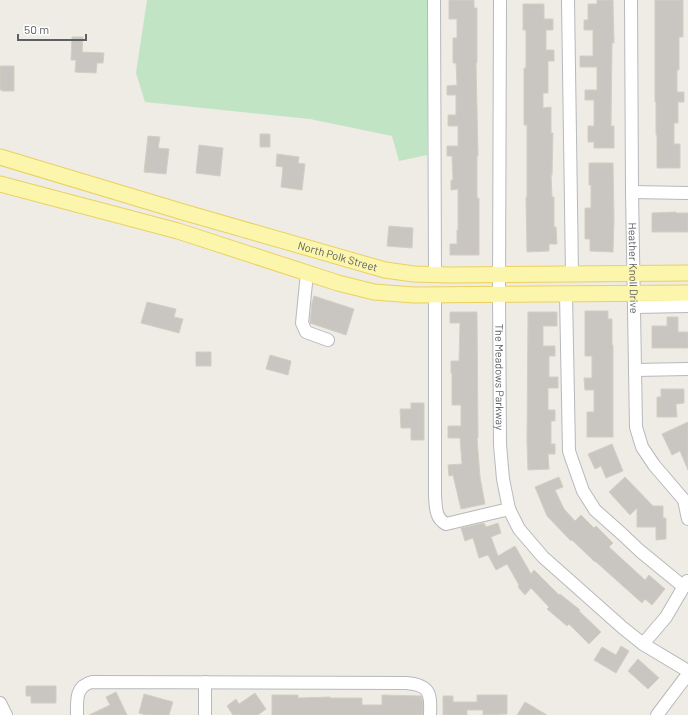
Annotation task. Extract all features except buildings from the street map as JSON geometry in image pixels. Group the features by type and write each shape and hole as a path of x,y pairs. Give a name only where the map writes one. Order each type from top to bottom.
{"main road":[{"name":"North Polk Street","path":"0,156 183,212 386,270 435,275 688,273"},
{"path":"0,184 178,231 338,283 374,292 414,295 566,294 634,300 688,293"},
{"path":"178,231 183,212"}],"street":[{"path":"434,0 435,275"},
{"name":"The Meadows Parkway","path":"500,0 500,445 503,479 509,509 519,530 543,557 643,644 688,671"},
{"path":"568,0 572,274"},
{"name":"Heather Knoll Drive","path":"631,0 632,192 636,426 642,447 654,465 686,499 688,519"},
{"path":"632,192 688,193"},
{"path":"307,273 302,324 306,332 328,340"},
{"path":"566,294 570,457 583,491 595,510 640,551 686,584 666,617 643,644"},
{"path":"435,295 435,496 437,515 440,521 446,524 509,509"},
{"path":"634,300 688,306"},
{"path":"635,370 688,369"},
{"path":"657,715 688,674"},
{"path":"77,715 78,695 80,690 83,686 92,682 406,683 422,686 427,691 431,702 430,715"},
{"path":"205,682 205,715"},
{"path":"0,703 6,715"}],"green space":[{"path":"147,0 429,0 427,155 399,161 392,136 310,119 145,102 136,73"}]}
